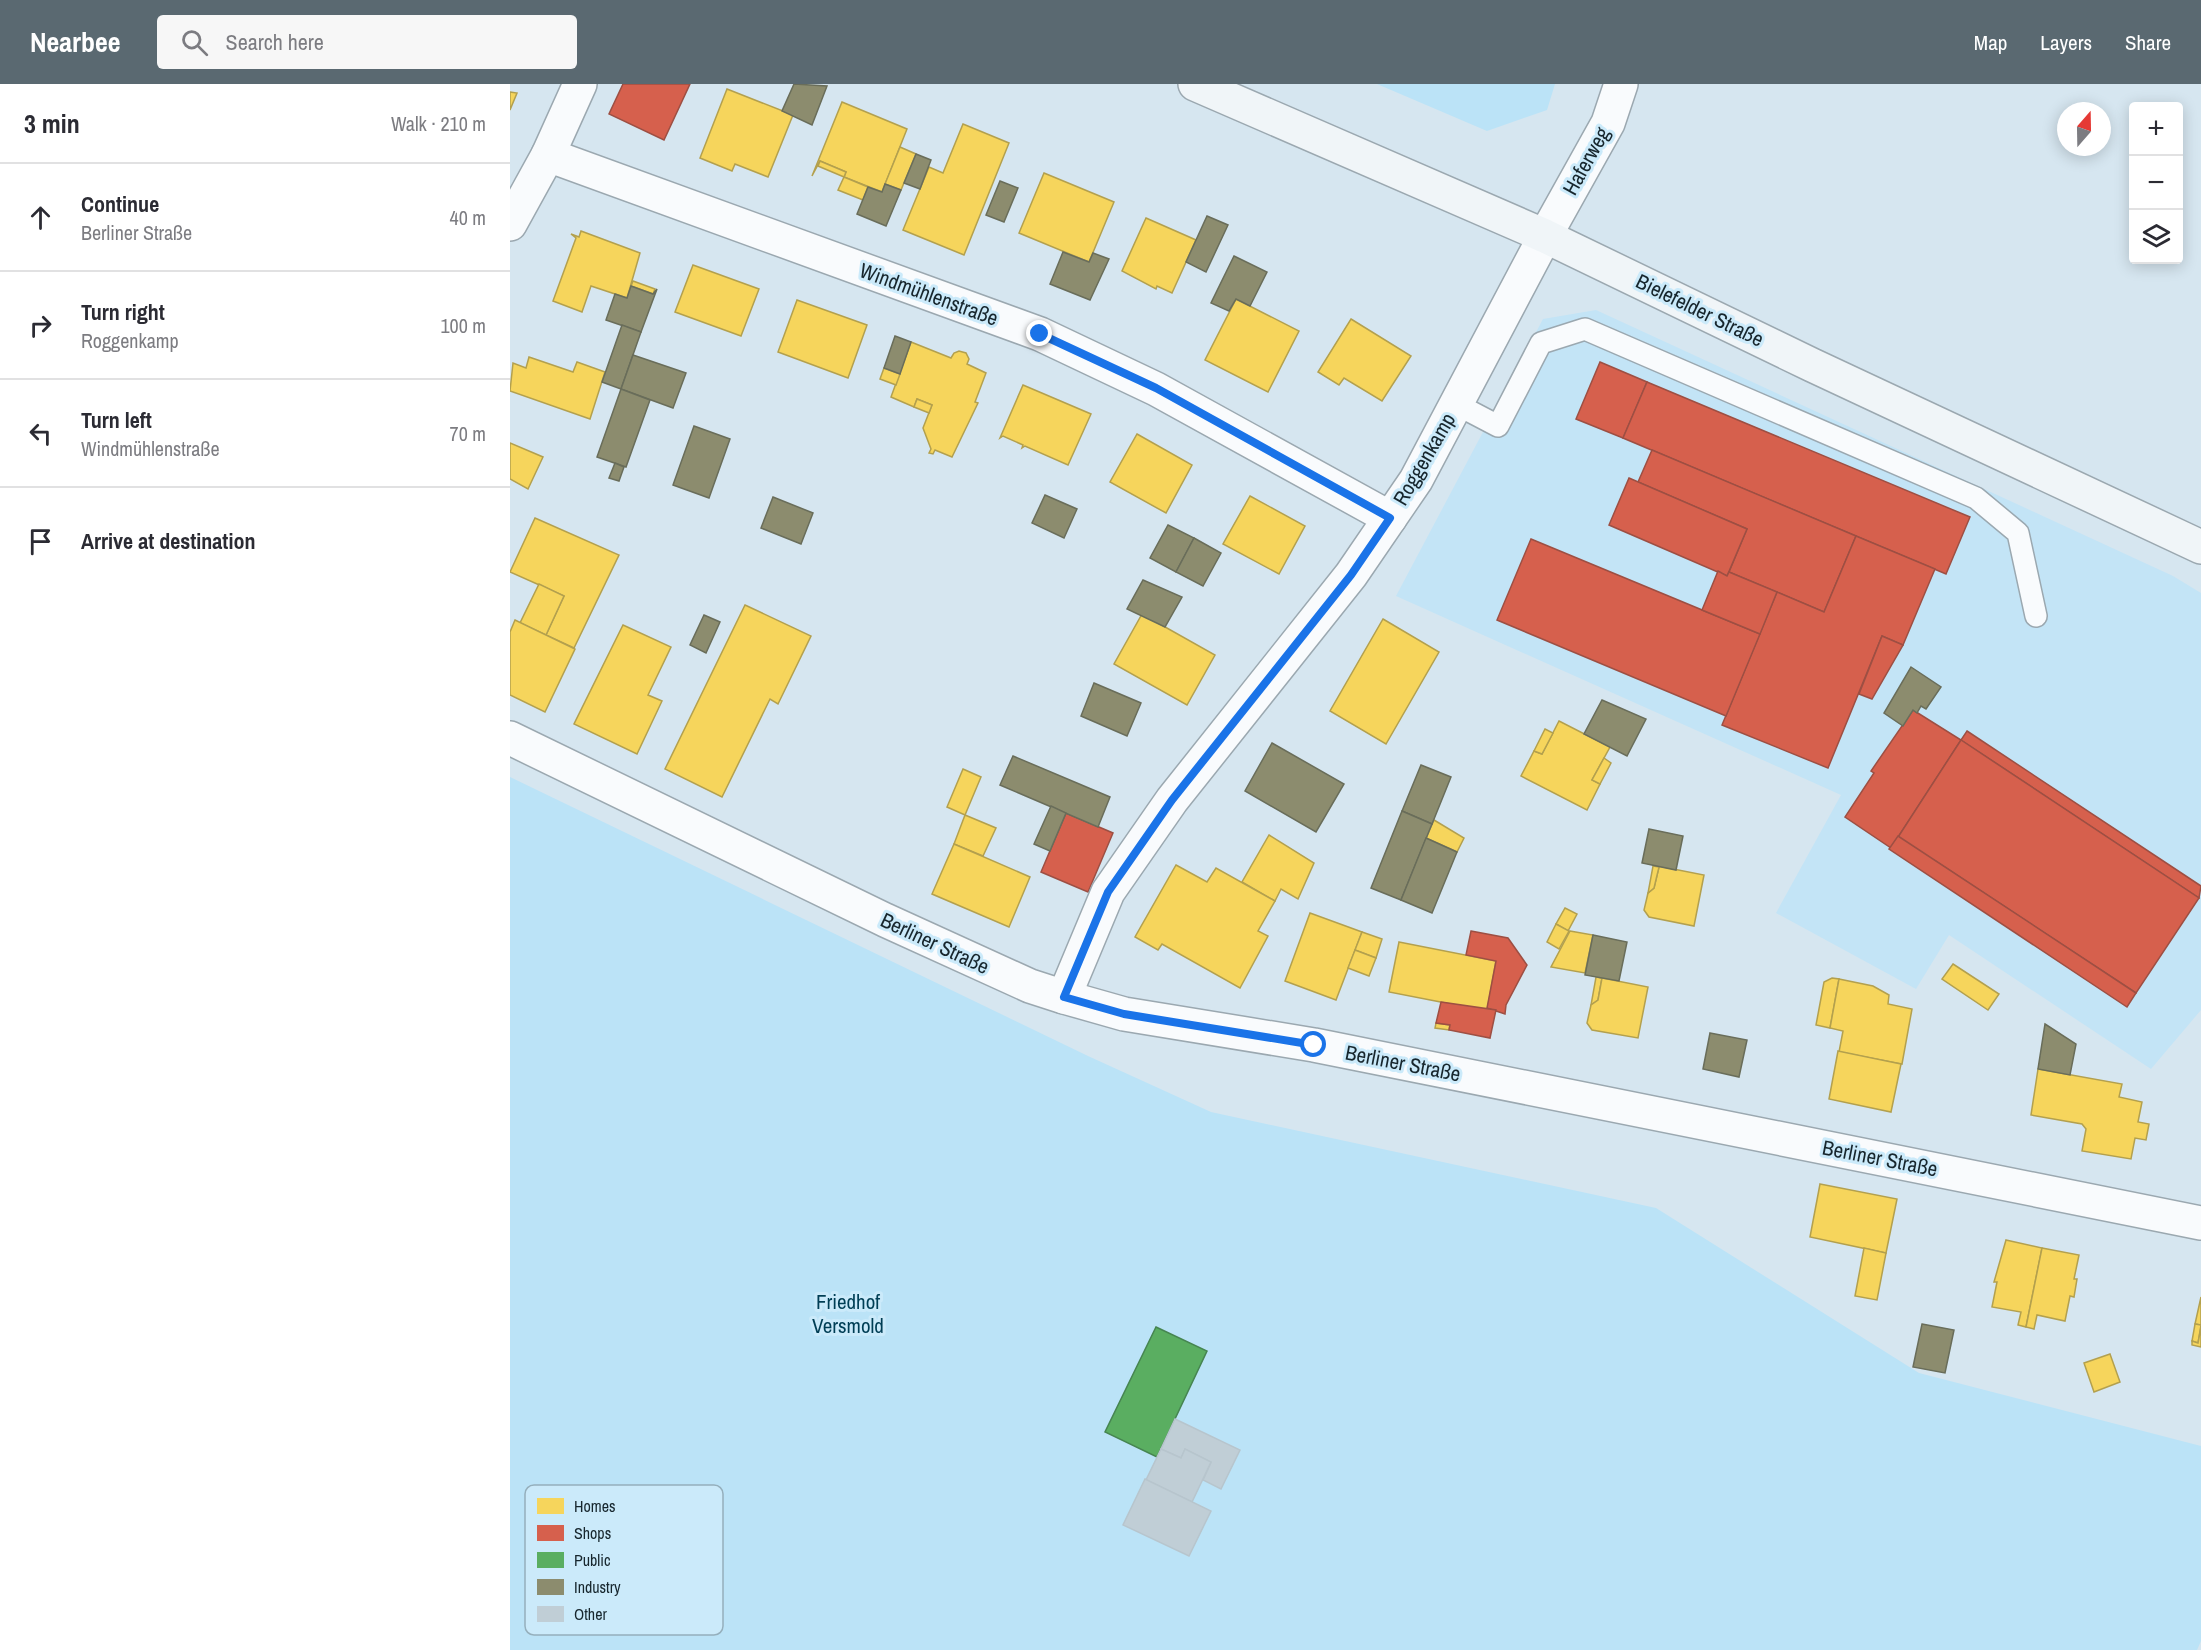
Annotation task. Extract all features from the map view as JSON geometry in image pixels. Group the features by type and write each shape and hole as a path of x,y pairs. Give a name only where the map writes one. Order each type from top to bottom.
{"main road":[{"name":"Bielefelder Straße","path":"1195,84 1545,236 1812,365 2201,547"}],"street":[{"path":"510,224 548,155 580,84"},
{"name":"Haferweg","path":"1545,236 1608,123 1621,84"},
{"name":"Windmühlenstraße","path":"548,155 1040,334 1156,388 1390,518"},
{"name":"Roggenkamp","path":"1064,997 1108,892 1172,800 1351,575 1416,480 1545,236"},
{"name":"Berliner Straße","path":"510,738 885,920 1030,986 1064,997 1124,1014 1314,1045 2201,1223"}],"lane":[{"path":"1456,405 1498,426 1540,344 1585,329 1976,498 2018,533 2036,616"}],"shaded area":[{"path":"1596,310 2173,576 2201,593 2201,1010 2151,1069 1949,935 1916,989 1776,913 1841,795 1396,596 1543,319"}],"green space":[{"path":"1377,84 1555,84 1547,110 1487,131"},
{"name":"Friedhof Versmold","path":"510,777 1088,1056 1211,1112 1656,1208 1919,1373 2201,1446 2201,1641 2197,1650 510,1650"}],"building: Homes":[{"path":"727,89 793,115 768,177 735,164 732,171 700,158"},
{"path":"510,92 517,93 510,110"},
{"path":"842,102 907,129 882,192 844,177 846,172 820,161 812,176"},
{"path":"963,124 1009,143 964,255 903,230 929,167 943,173"},
{"path":"900,147 916,154 901,190 885,184"},
{"path":"820,161 846,172 844,177 818,166"},
{"path":"1044,173 1114,202 1089,262 1019,233"},
{"path":"844,177 868,187 863,200 838,190"},
{"path":"1146,218 1196,240 1172,293 1157,286 1156,289 1122,271"},
{"path":"581,231 640,253 627,298 591,286 582,312 553,301 576,238 571,234 579,237"},
{"path":"693,265 759,289 741,336 675,312"},
{"path":"633,281 655,289 653,294 631,286"},
{"path":"1236,299 1299,331 1268,392 1205,360"},
{"path":"797,300 867,325 848,378 778,352"},
{"path":"1351,319 1411,356 1382,401 1344,378 1339,385 1318,372"},
{"path":"911,342 951,358 959,351 966,353 969,359 967,364 986,373 975,402 978,403 952,457 935,450 933,454 929,453 931,449 923,428 932,405 917,399 914,407 891,397"},
{"path":"529,357 573,372 577,362 605,372 590,419 510,391 513,363 526,368"},
{"path":"884,368 900,374 896,385 880,379"},
{"path":"1023,385 1091,414 1068,465 1025,446 1022,448 1023,445 1003,436 1000,438"},
{"path":"917,399 932,405 929,413 914,407"},
{"path":"1137,434 1192,465 1166,513 1110,482"},
{"path":"510,443 543,457 528,489 510,479"},
{"path":"1250,496 1305,526 1279,574 1223,544"},
{"path":"535,518 619,555 574,648 546,635 564,596 510,572"},
{"path":"539,584 564,596 546,635 520,623"},
{"path":"745,605 811,636 778,704 770,699 722,797 665,769"},
{"path":"1142,614 1215,655 1187,705 1114,664"},
{"path":"1383,619 1439,652 1386,744 1330,711"},
{"path":"515,620 575,649 545,712 510,695 510,632"},
{"path":"623,625 671,647 648,695 662,701 637,754 574,724"},
{"path":"1559,721 1610,747 1592,780 1600,784 1587,810 1521,776 1534,751 1542,754"},
{"path":"1545,729 1553,733 1542,754 1534,751"},
{"path":"1604,758 1611,763 1600,784 1592,780"},
{"path":"963,769 981,777 965,815 947,807"},
{"path":"965,815 996,828 983,856 954,844"},
{"path":"1434,820 1464,838 1457,852 1426,838"},
{"path":"1269,835 1314,863 1298,899 1281,889 1275,901 1242,882"},
{"path":"954,844 1030,877 1009,927 932,894"},
{"path":"1176,865 1207,882 1216,868 1275,901 1258,931 1268,936 1240,988 1162,944 1158,950 1135,937"},
{"path":"1653,865 1704,875 1694,926 1649,917 1644,910 1648,893 1654,888 1659,867"},
{"path":"1653,866 1659,867 1654,888 1648,893"},
{"path":"1565,908 1577,914 1568,931 1556,924"},
{"path":"1310,913 1362,932 1336,1000 1285,981"},
{"path":"1556,924 1569,931 1559,949 1547,942"},
{"path":"1570,931 1593,935 1585,973 1551,967"},
{"path":"1362,932 1382,939 1376,958 1355,950"},
{"path":"1399,942 1496,961 1487,1011 1389,992"},
{"path":"1355,950 1376,958 1369,976 1348,968"},
{"path":"1953,964 1999,994 1988,1010 1942,979"},
{"path":"1596,977 1602,978 1598,1000 1591,1005"},
{"path":"1597,977 1648,987 1638,1038 1592,1030 1587,1023 1591,1005 1598,1000 1602,978"},
{"path":"1832,978 1839,979 1830,1028 1816,1025 1824,982"},
{"path":"1839,979 1873,986 1889,995 1888,1004 1912,1009 1902,1064 1839,1052 1843,1031 1830,1028"},
{"path":"1436,1023 1450,1025 1449,1030 1435,1028"},
{"path":"1838,1051 1901,1064 1891,1112 1829,1099"},
{"path":"2038,1069 2122,1084 2119,1097 2142,1102 2138,1122 2149,1124 2146,1140 2135,1138 2131,1159 2082,1151 2086,1129 2082,1124 2031,1115"},
{"path":"1820,1184 1897,1199 1886,1253 1810,1237"},
{"path":"2006,1240 2042,1248 2026,1327 2018,1325 2021,1312 1992,1307 1997,1282 1994,1282"},
{"path":"1864,1248 1886,1253 1877,1300 1855,1296"},
{"path":"2042,1248 2079,1255 2074,1279 2077,1279 2074,1297 2070,1296 2065,1321 2037,1315 2034,1329 2026,1327"},
{"path":"2201,1297 2201,1325 2195,1324"},
{"path":"2195,1324 2201,1325 2198,1343 2192,1341"},
{"path":"2201,1327 2201,1347 2192,1345 2192,1341 2198,1343"},
{"path":"2110,1354 2120,1382 2094,1392 2084,1363"}],"building: Shops":[{"path":"623,84 690,84 664,140 609,114"},
{"path":"1600,362 1647,382 1623,438 1576,419"},
{"path":"1647,382 1970,517 1946,574 1623,438"},
{"path":"1652,450 1856,536 1824,612 1729,572 1747,529 1638,482"},
{"path":"1629,478 1747,529 1727,576 1609,525"},
{"path":"1856,536 1935,569 1903,645 1882,636 1828,768 1722,725 1777,592 1824,612"},
{"path":"1531,539 1760,634 1726,716 1497,620"},
{"path":"1718,571 1727,576 1729,572 1777,592 1760,634 1702,610"},
{"path":"1882,636 1903,645 1872,699 1859,694"},
{"path":"1913,710 1961,740 1891,848 1845,817 1874,773 1871,771"},
{"path":"1967,731 2201,886 2199,898 1961,740"},
{"path":"1961,740 2199,898 2136,993 1934,860 1926,872 1891,848"},
{"path":"1066,813 1113,833 1088,892 1041,872"},
{"path":"1898,836 2136,993 2127,1007 1889,849"},
{"path":"1471,931 1508,938 1527,965 1506,1005 1505,1014 1487,1008 1496,961 1466,955"},
{"path":"1441,1002 1496,1010 1490,1038 1449,1030 1450,1025 1436,1023"}],"building: Public":[{"path":"1156,1327 1207,1351 1157,1457 1105,1432"}],"building: Industry":[{"path":"794,84 827,86 812,125 782,111"},
{"path":"916,154 931,160 920,189 904,183"},
{"path":"1000,181 1018,188 1004,222 986,215"},
{"path":"885,184 901,190 886,226 857,214 868,187 882,192"},
{"path":"1207,216 1228,225 1206,272 1186,262"},
{"path":"1063,252 1089,262 1093,253 1109,259 1090,300 1050,284"},
{"path":"1234,256 1267,272 1250,306 1236,299 1229,311 1211,303"},
{"path":"631,286 653,294 657,289 641,332 606,320 615,294 627,298"},
{"path":"622,325 641,332 621,389 602,382"},
{"path":"895,336 911,342 900,374 884,368"},
{"path":"633,355 686,373 673,408 621,389"},
{"path":"621,389 650,400 626,467 597,457"},
{"path":"694,426 730,439 709,498 673,485"},
{"path":"615,463 624,467 619,481 609,478"},
{"path":"1045,495 1077,509 1064,538 1032,523"},
{"path":"773,497 813,513 801,544 761,528"},
{"path":"1168,525 1194,538 1176,572 1150,558"},
{"path":"1194,538 1221,553 1203,586 1176,572"},
{"path":"1143,580 1182,597 1165,627 1127,609"},
{"path":"704,615 720,622 706,653 690,645"},
{"path":"1911,667 1941,687 1926,709 1921,706 1917,713 1913,710 1903,726 1884,713"},
{"path":"1094,683 1141,703 1127,736 1081,716"},
{"path":"1602,700 1646,719 1627,756 1584,734"},
{"path":"1272,743 1344,784 1316,832 1245,791"},
{"path":"1013,756 1110,797 1098,827 1000,785"},
{"path":"1421,765 1451,777 1432,824 1402,811"},
{"path":"1051,806 1066,813 1050,851 1034,844"},
{"path":"1402,811 1432,824 1401,900 1371,888"},
{"path":"1649,829 1683,836 1676,870 1642,863"},
{"path":"1426,838 1457,852 1432,913 1401,900"},
{"path":"1593,935 1627,942 1619,981 1585,975"},
{"path":"2045,1024 2076,1044 2070,1075 2038,1069"},
{"path":"1710,1033 1747,1040 1739,1077 1703,1069"},
{"path":"1922,1324 1954,1330 1945,1373 1913,1367"}],"building: Other":[{"path":"1175,1419 1240,1450 1221,1489 1203,1480 1211,1462 1185,1449 1181,1458 1161,1449"},
{"path":"1161,1449 1181,1458 1185,1449 1211,1462 1192,1502 1146,1480"},
{"path":"1145,1479 1211,1511 1189,1556 1123,1525"}],"route":[{"path":"1040,334 1156,388 1390,518 1351,575 1172,800 1108,892 1064,997 1124,1014 1314,1045"}]}
